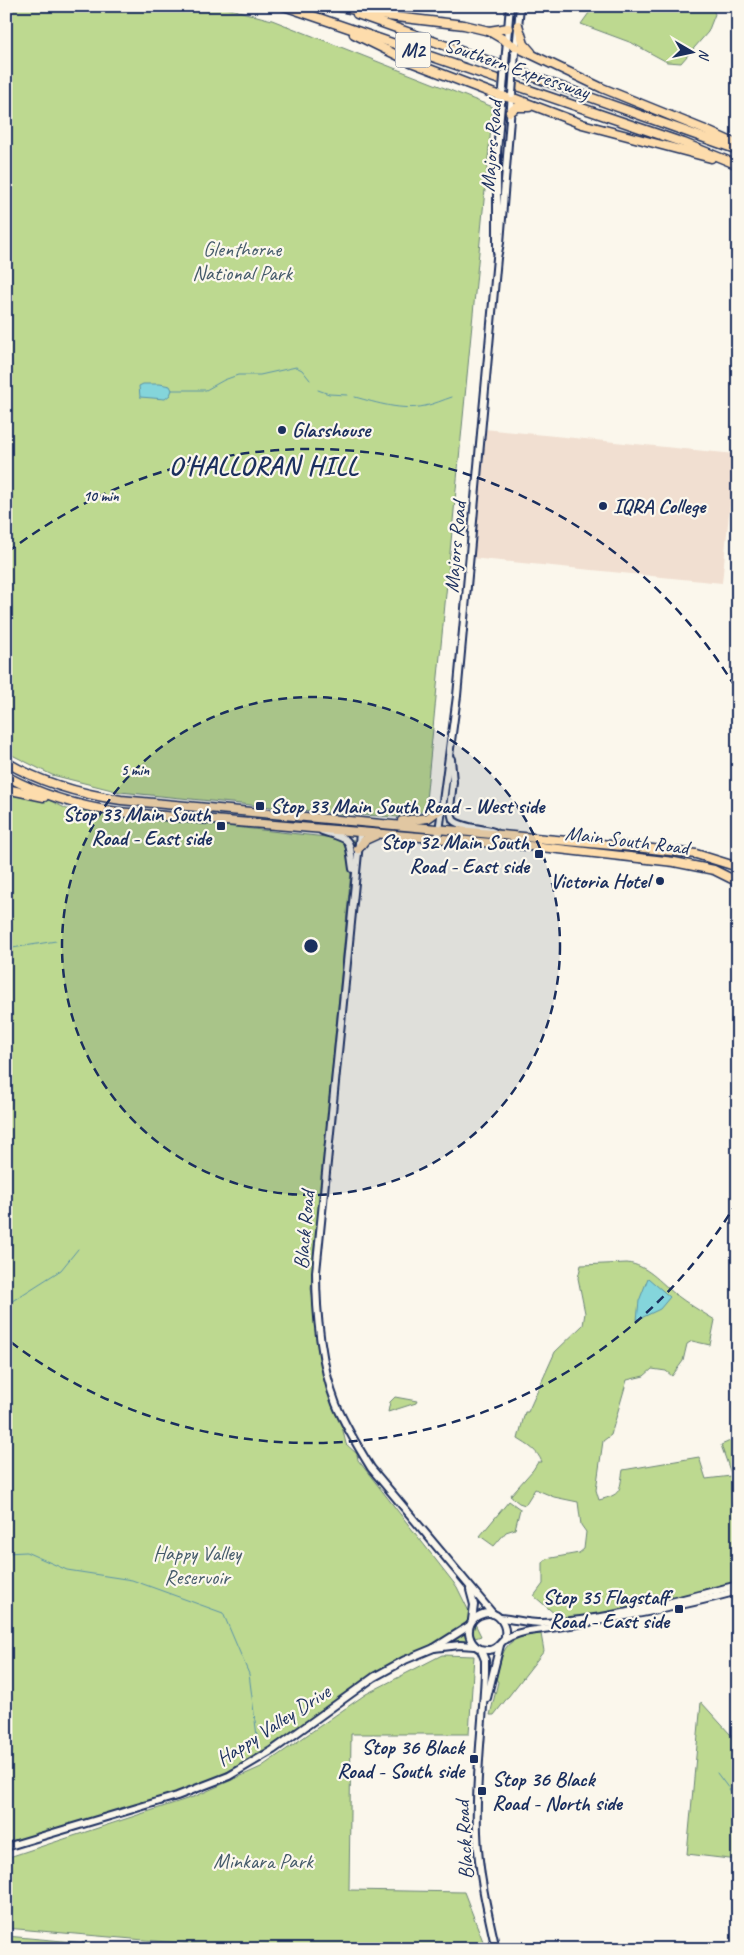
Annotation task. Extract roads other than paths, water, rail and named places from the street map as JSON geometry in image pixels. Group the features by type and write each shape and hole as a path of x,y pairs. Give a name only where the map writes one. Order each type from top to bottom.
{"highway":[{"name":"Southern Expressway","path":"284,6 684,143 738,165"},
{"name":"Southern Expressway","path":"335,6 738,150"},
{"path":"335,6 379,15 471,26 489,31 516,50 540,58 602,88 738,145"},
{"path":"326,20 411,62 454,79 512,95 538,108 596,128 738,165"},
{"path":"518,25 526,47 540,58"},
{"path":"489,31 508,28"},
{"path":"510,112 514,108 522,106 538,108"},
{"name":"Main South Road","path":"6,762 49,783 102,797 166,805 644,848 696,854 738,867"},
{"name":"Main South Road","path":"6,776 32,789 63,800 117,812 541,848 694,866 714,870 738,882"},
{"path":"6,789 63,800"},
{"path":"376,823 391,820 411,821 428,818 442,808"},
{"path":"360,832 361,822"},
{"path":"358,848 365,840 378,834"},
{"path":"644,848 652,852 692,859 694,860 694,866"}],"main road":[{"name":"Majors Road","path":"497,258 497,152 510,6"},
{"name":"Majors Road","path":"438,839 470,559 497,258 500,244 520,6"},
{"path":"450,746 453,782 450,808 453,820 461,825 482,828 501,834"},
{"path":"316,829 342,837 348,841 351,846 355,877"},
{"name":"Black Road","path":"360,832 316,1272 316,1297 326,1366 336,1403 356,1444 371,1468 493,1614"},
{"name":"Black Road","path":"468,1585 473,1601 471,1623"},
{"path":"738,1585 660,1604 581,1619 536,1623 500,1618 493,1614 482,1614 471,1623 469,1637 478,1648 493,1650 502,1643 527,1631 619,1618 738,1591"},
{"path":"500,1618 506,1628 502,1643"},
{"name":"Happy Valley Drive","path":"6,1847 177,1796 222,1779 273,1750 374,1677 405,1660 434,1648 471,1623"},
{"name":"Black Road","path":"480,1728 502,1643"},
{"name":"Happy Valley Drive","path":"434,1648 460,1645 478,1648"},
{"name":"Black Road","path":"478,1648 485,1660 486,1672 480,1728 477,1841 483,1888 496,1949"}],"water":[{"path":"143,384 170,386 172,390 165,399 140,397 139,386"},
{"path":"648,1278 670,1297 660,1309 637,1320 639,1301"}],"waterway":[{"path":"172,390 206,390 238,375 260,375 296,367 302,370 310,380"},
{"path":"318,390 329,394 347,395"},
{"path":"355,397 390,406 407,408 425,406 452,397"},
{"path":"6,949 56,941"},
{"path":"6,1305 61,1270 78,1249"},
{"path":"6,1553 26,1552 67,1570 132,1580 223,1613 249,1674 257,1736"},
{"path":"717,1773 738,1801"}],"place":[{"name":"Glasshouse","path":"282,430"},
{"name":"IQRA College","path":"603,506"},
{"name":"Stop 33 Main South Road - West side","path":"260,806"},
{"name":"Stop 33 Main South Road - East side","path":"221,826"},
{"name":"Stop 32 Main South Road - East side","path":"539,854"},
{"name":"Victoria Hotel","path":"660,881"},
{"name":"Stop 35 Flagstaff Road - East side","path":"679,1609"},
{"name":"Stop 36 Black Road - South side","path":"474,1759"},
{"name":"Stop 36 Black Road - North side","path":"482,1791"}],"district":[{"name":"O'HALLORAN HILL","path":"264,465"}],"park label":[{"name":"Glenthorne National Park","path":"242,261"},
{"name":"Happy Valley Reservoir","path":"197,1565"},
{"name":"Minkara Park","path":"263,1861"}]}
